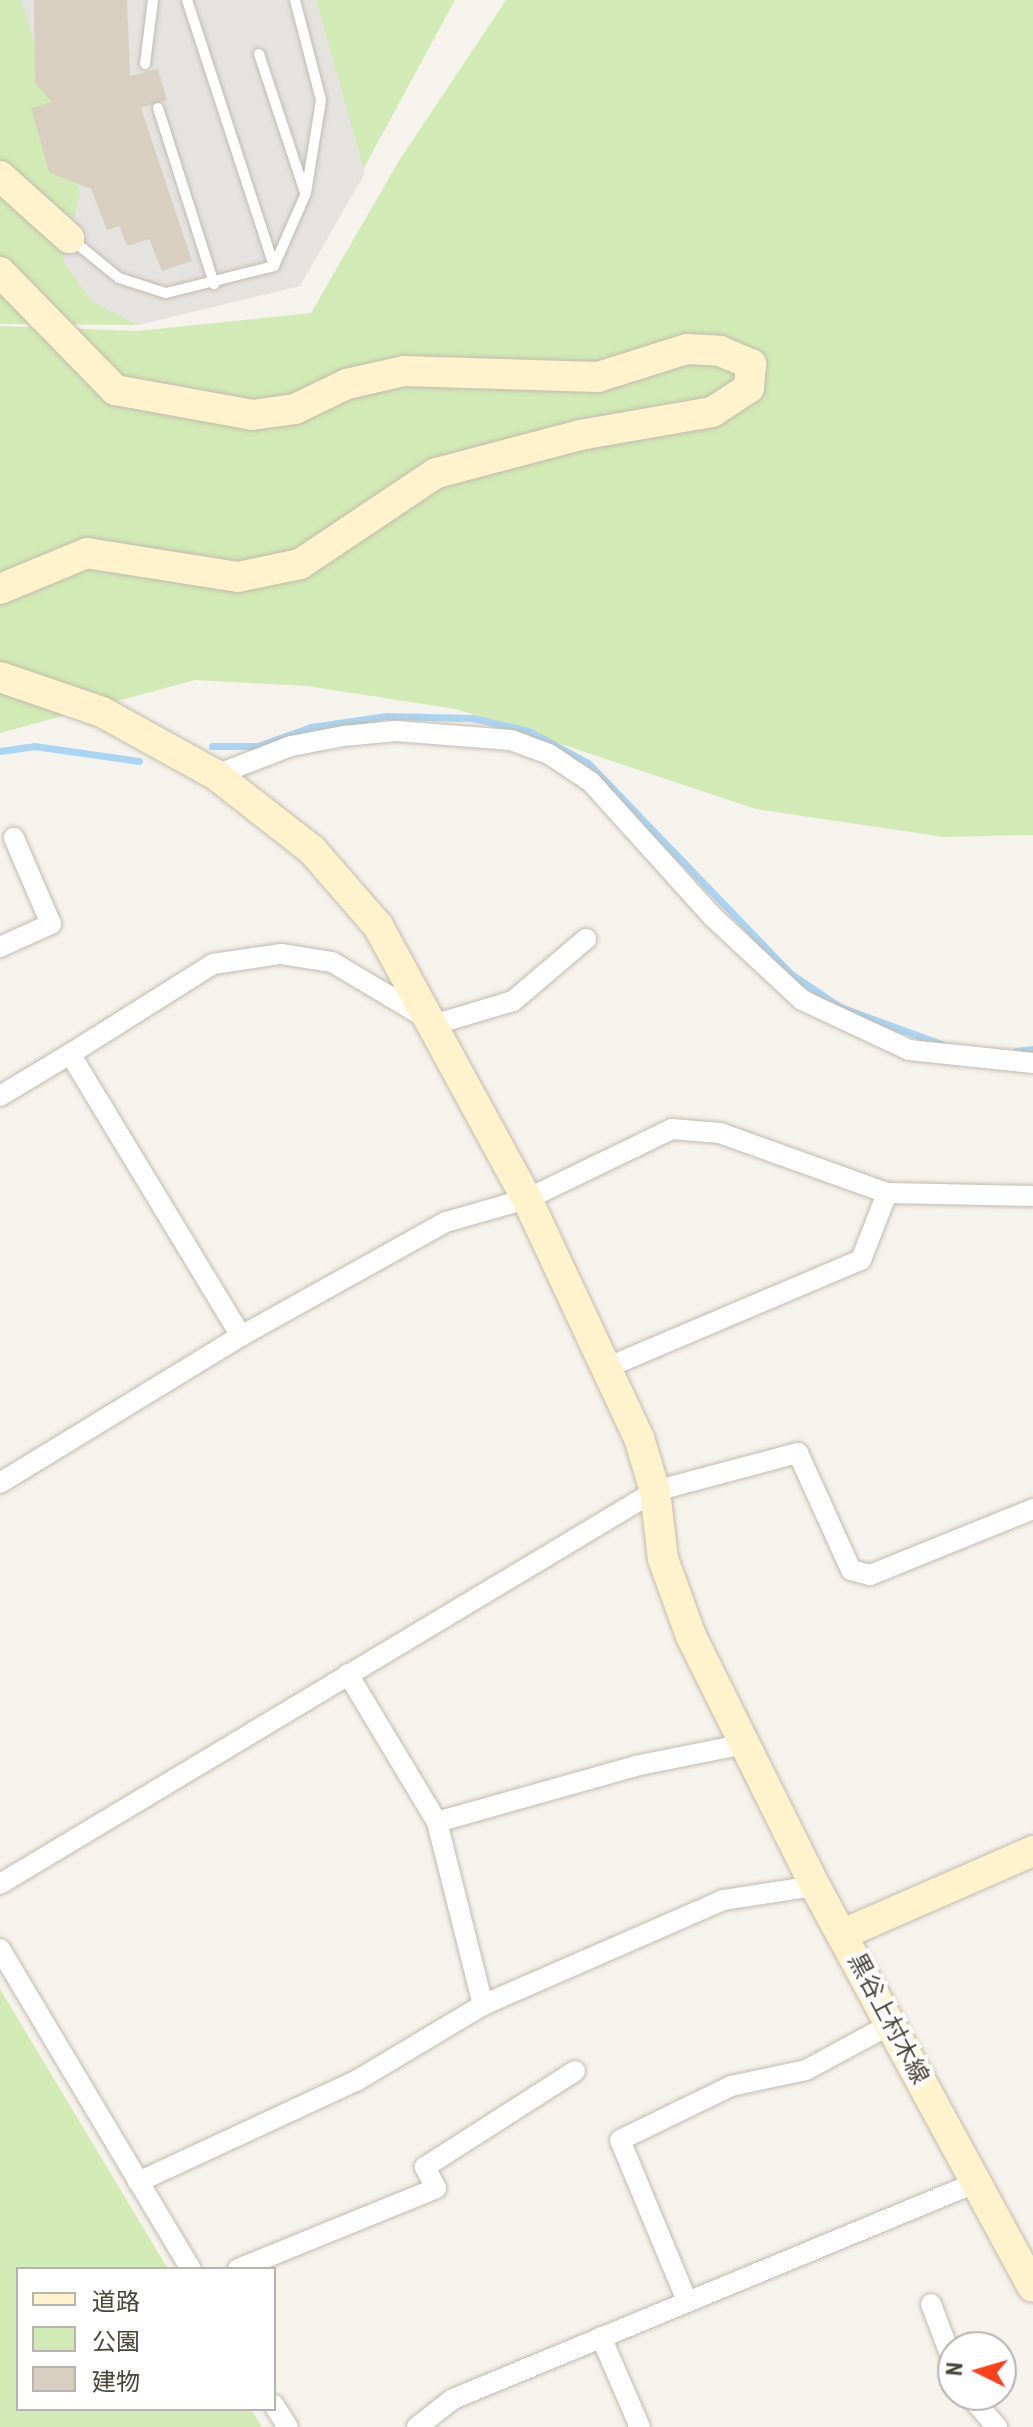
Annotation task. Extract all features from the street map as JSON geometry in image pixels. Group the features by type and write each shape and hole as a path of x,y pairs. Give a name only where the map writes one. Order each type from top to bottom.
{"street":[{"path":"0,176 69,238"},
{"path":"0,272 115,390 252,415 295,409 347,384 404,371 598,377 687,349 720,351 751,364 749,388 712,412 580,435 436,473 300,564 238,577 87,553 0,589"},
{"path":"0,677 102,712 216,775 312,850 378,926 436,1024 527,1199 606,1368 655,1491 663,1559 691,1636 815,1886 843,1934"},
{"path":"216,775 291,746 344,736 396,731 511,740 549,754 591,782 714,918 802,1000 909,1050 1033,1063"},
{"path":"0,947 51,924 14,838"},
{"path":"0,1096 213,964 281,954 332,962 436,1024 513,1001 586,939"},
{"path":"70,1054 241,1336"},
{"path":"0,1483 241,1336 446,1222 527,1199 672,1129 720,1133 887,1193 1033,1196"},
{"path":"606,1368 861,1260 887,1193"},
{"path":"0,1884 655,1491 798,1453 851,1570 870,1575 1033,1509"},
{"path":"348,1674 437,1822 483,2005"},
{"path":"437,1822 640,1765 745,1744"},
{"name":"黒谷上村木線","path":"1030,2274 975,2183 843,1934 1033,1851"},
{"path":"138,2182 356,2081 483,2005 723,1900 815,1886"},
{"path":"0,1949 190,2267"},
{"path":"687,2301 620,2140 731,2086 806,2070 891,2024"},
{"path":"243,2267 436,2188 425,2167 575,2071"},
{"path":"417,2427 453,2399 975,2183"},
{"path":"931,2304 941,2331"},
{"path":"601,2337 640,2427"},
{"path":"276,2408 288,2427"},
{"path":"983,2411 997,2427"}],"lane":[{"path":"145,64 153,0"},
{"path":"187,0 274,266"},
{"path":"69,238 119,278 166,293 214,284 274,266 306,193 321,100 295,0"},
{"path":"259,54 306,193"},
{"path":"158,108 214,284"}],"green space":[{"path":"0,0 455,0 300,286 137,325 0,324"},
{"path":"506,0 1033,0 1033,835 944,837 756,809 456,709 307,686 195,680 0,733 0,326 137,331 311,313 400,159"},
{"path":"0,1989 167,2267 16,2267 16,2411 252,2411 262,2427 0,2427"}],"shaded area":[{"path":"21,0 316,0 365,173 300,286 137,325 92,301 63,262 80,193"}],"building":[{"path":"34,0 127,0 130,76 158,69 167,100 141,108 192,261 162,271 149,239 127,246 119,226 107,230 91,189 49,172 31,108 52,102 35,83"}],"waterway":[{"path":"212,746 258,746 311,727 386,716 472,718 529,731 588,763 791,974 840,1007 941,1044"},
{"path":"0,751 34,746 139,761"},
{"path":"1016,1051 1033,1049"}]}
